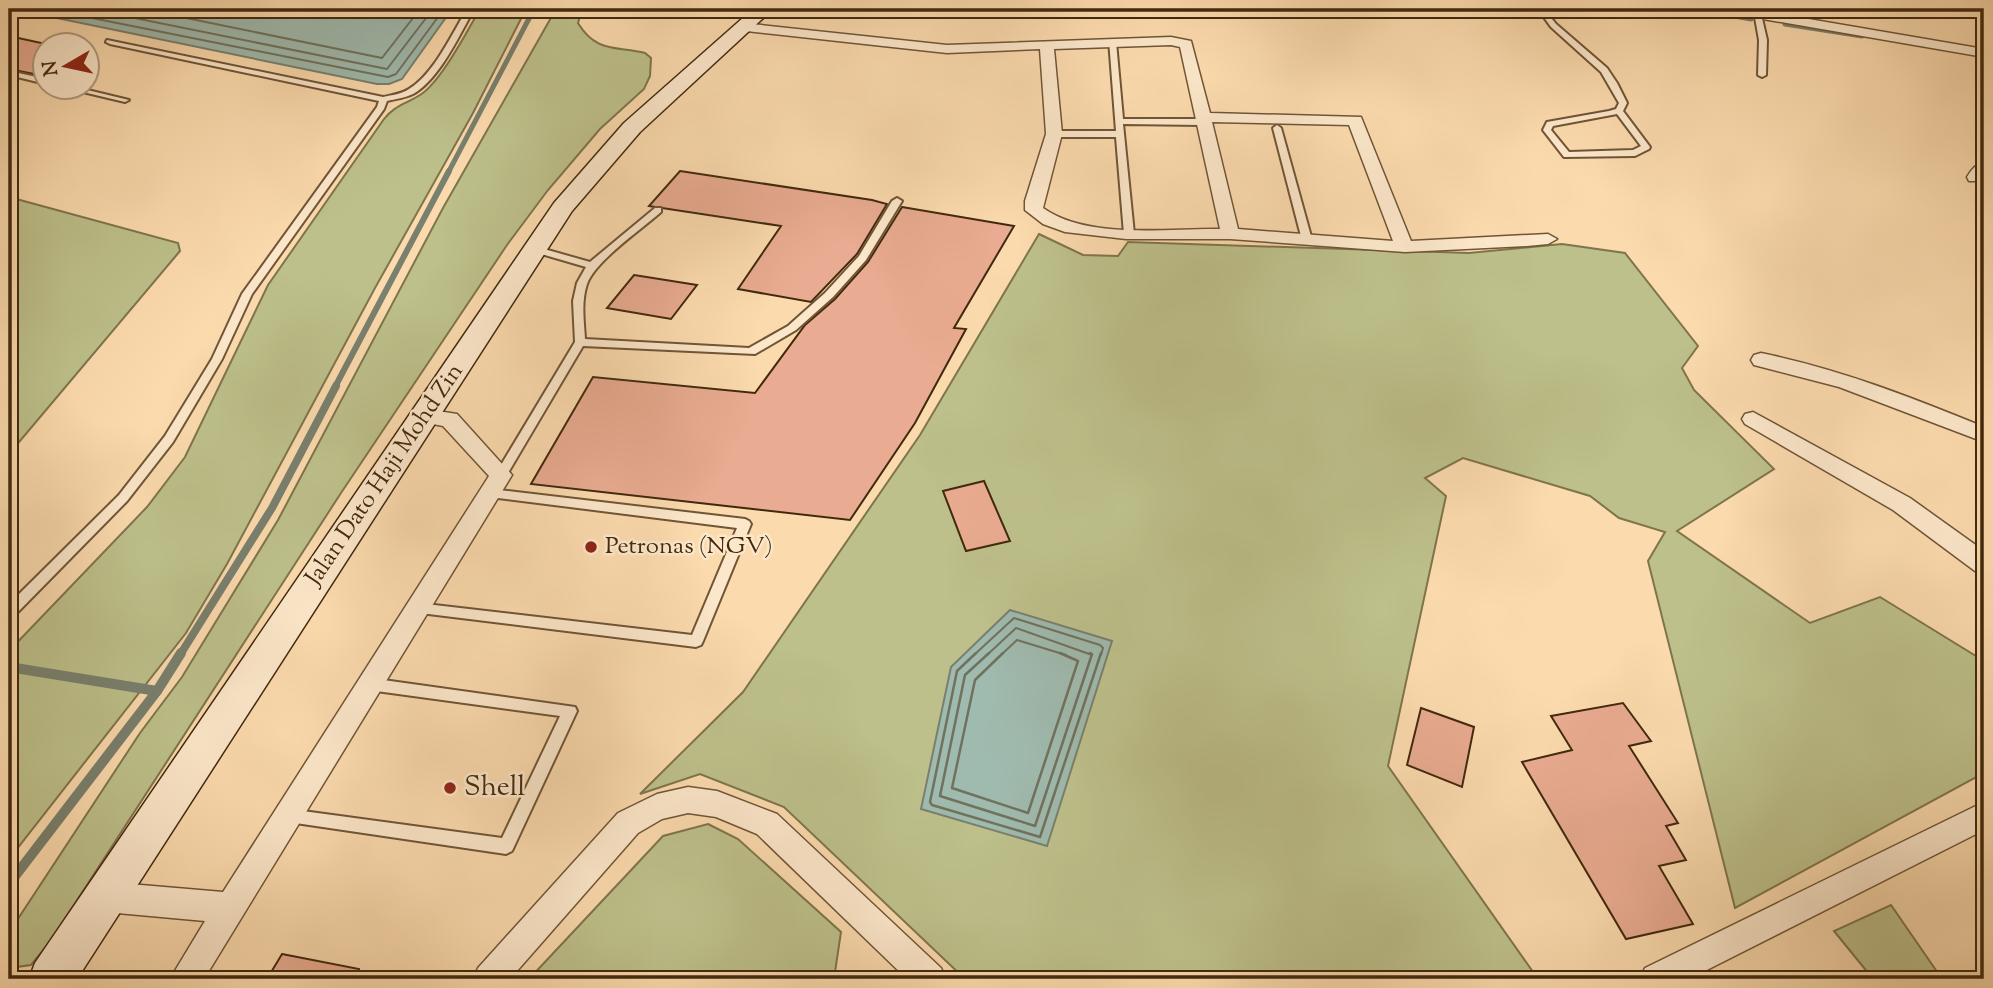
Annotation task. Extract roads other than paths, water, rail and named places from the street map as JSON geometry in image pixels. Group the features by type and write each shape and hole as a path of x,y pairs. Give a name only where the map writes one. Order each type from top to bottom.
{"main road":[{"name":"Jalan Dato Haji Mohd Zin","path":"51,979 534,249 578,187 619,139 753,18"}],"street":[{"path":"1728,9 1984,53"},
{"path":"753,18 937,48 1171,41 1186,44 1230,234"},
{"path":"1046,45 1054,134 1034,201 1034,210 1050,222 1129,234 1230,234 1404,246 1469,247 1548,239"},
{"path":"1202,120 1355,120 1404,246"},
{"path":"1761,359 1798,366 1852,383 1984,435"},
{"path":"186,979 368,684 496,484 455,423 449,419 425,416"},
{"path":"1753,419 1905,506 1984,564"},
{"path":"489,979 628,823 657,807 688,800 717,804 767,824 930,979"},
{"path":"1656,979 1984,815"},
{"path":"106,897 230,908"}],"lane":[{"path":"110,42 383,99 415,90 446,51 470,9"},
{"path":"889,9 904,9"},
{"path":"1541,9 1552,25 1601,66 1613,82 1623,103 1619,111 1600,117 1550,124 1547,130 1567,155 1635,153 1646,147 1619,111"},
{"path":"1757,14 1763,40 1762,75"},
{"path":"1112,42 1129,234"},
{"path":"9,74 32,79"},
{"path":"102,95 125,100"},
{"path":"9,612 124,498 169,439 217,359 247,294 381,107 383,99"},
{"path":"1118,121 1202,120"},
{"path":"1277,128 1307,240"},
{"path":"1054,134 1119,134"},
{"path":"580,342 751,352 792,328 829,295 863,258 897,201"},
{"path":"417,608 696,641 745,524 496,484 580,342 578,301 582,284 592,266 657,210"},
{"path":"534,249 592,266"},
{"path":"288,816 506,846 570,711 368,684"}],"water":[{"path":"13,9 452,9 402,79 389,84 377,84"},
{"path":"1010,610 1112,641 1047,846 921,809 951,667"}],"waterway":[{"path":"448,173 534,9"},
{"path":"1696,9 1751,19"},
{"path":"1785,24 1862,36"},
{"path":"335,387 449,171"},
{"path":"180,655 272,508 336,386"},
{"path":"157,691 181,653"},
{"path":"9,667 157,691"},
{"path":"9,884 157,691"}],"place":[{"name":"Petronas (NGV)","path":"591,547"},
{"name":"Shell","path":"450,788"}]}
